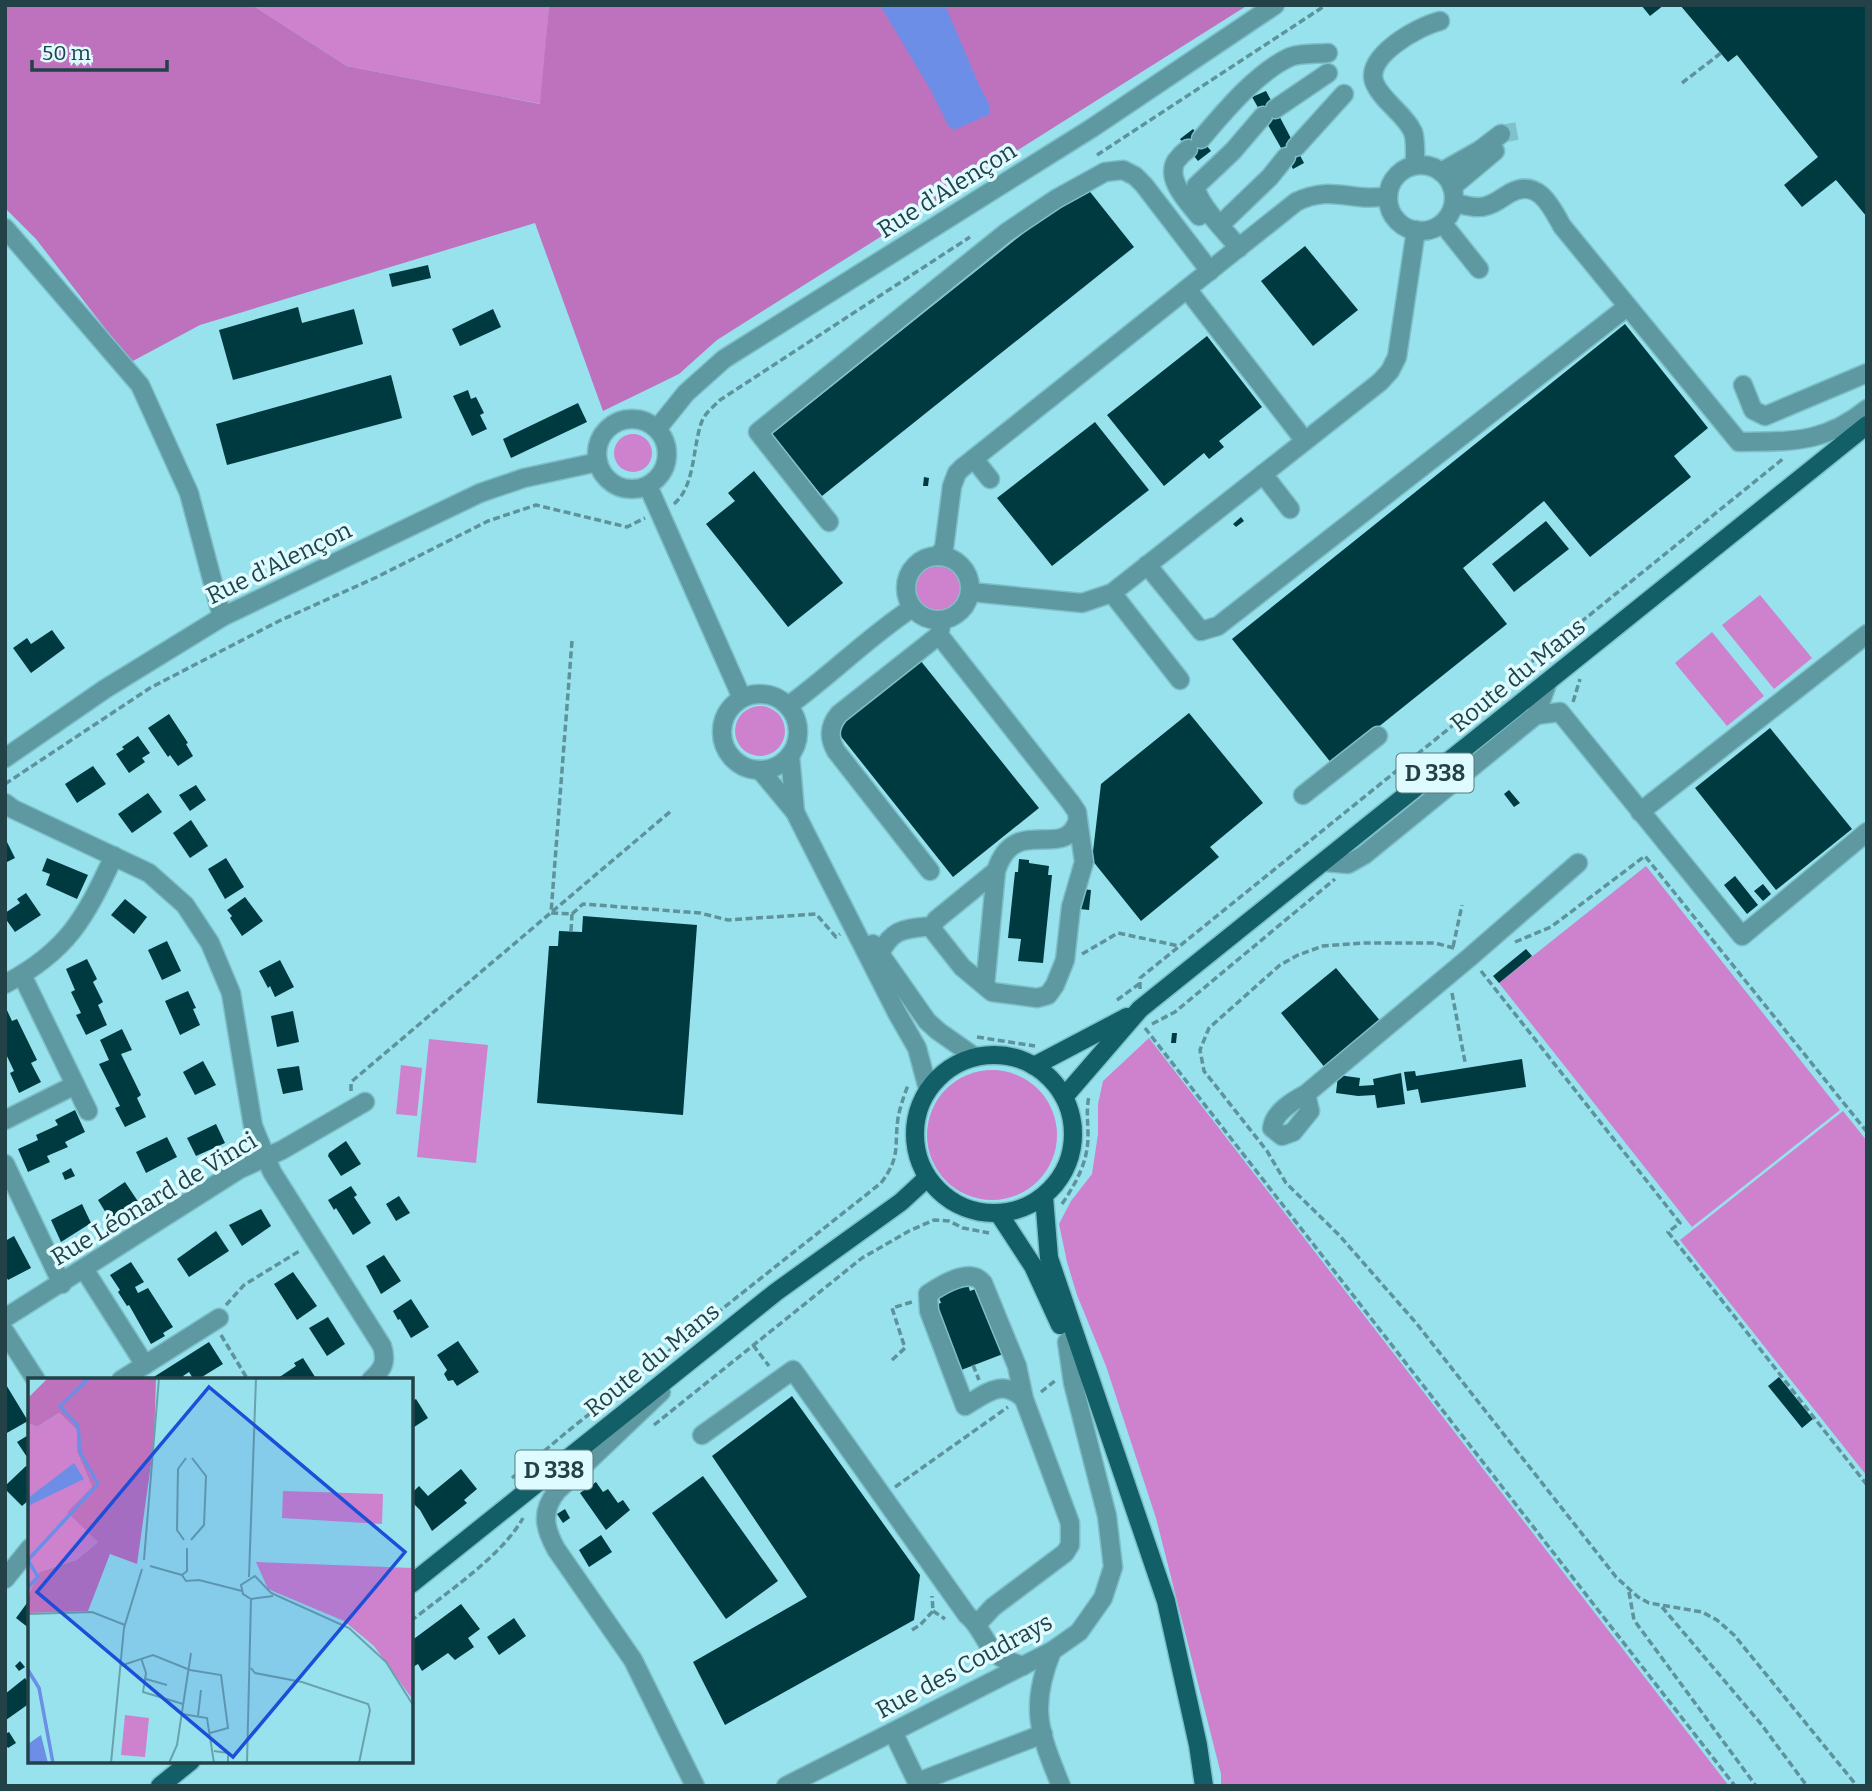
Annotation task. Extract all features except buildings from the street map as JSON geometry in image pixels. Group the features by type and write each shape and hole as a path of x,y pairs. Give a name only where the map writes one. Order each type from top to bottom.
{"main road":[{"name":"Route du Mans","path":"1065,1097 1140,1017 1324,862 1867,425"},
{"name":"Route du Mans","path":"1034,1066 1140,1017"},
{"path":"995,1055 1016,1058 1034,1066 1052,1080 1065,1097 1073,1124 1072,1151 1062,1176 1044,1197 1023,1209 999,1214 978,1213 958,1206 941,1194 927,1178 917,1157 914,1134 918,1110 928,1089 949,1069 975,1057 995,1055"},
{"name":"Route du Mans","path":"413,1582 776,1292 901,1202 927,1178"},
{"path":"1044,1197 1049,1258 1166,1601 1198,1745 1204,1786"},
{"path":"999,1214 1033,1266 1056,1311 1177,1658"},
{"path":"160,1786 189,1763"}],"street":[{"name":"Rue d'Alençon","path":"657,429 686,393 724,359 1092,128 1275,5"},
{"path":"1415,165 1413,132 1375,85 1374,67 1380,58 1401,40 1426,24 1440,21"},
{"path":"1234,252 1181,192 1174,179 1176,162 1224,112 1276,65 1293,56 1328,54"},
{"path":"1234,252 1220,225 1196,193 1196,186 1269,113 1328,73"},
{"path":"1220,225 1270,177 1344,94"},
{"path":"1441,172 1504,137 1453,195"},
{"path":"1415,165 1433,166 1441,172 1447,176 1453,195 1453,210 1443,224 1427,232 1410,230 1395,220 1388,204 1388,195 1389,186 1399,172 1415,165"},
{"path":"829,523 758,432 1007,232 1056,199 1094,176 1124,170 1144,185 1210,271"},
{"path":"1453,195 1485,207 1517,190 1530,189 1540,193 1548,201 1562,226 1739,442 1805,440 1850,423 1867,409"},
{"path":"938,556 944,548 954,480 957,473 974,459 1296,202 1308,196 1329,192 1373,199 1388,195"},
{"path":"1443,224 1479,269"},
{"path":"5,228 139,385 189,493 222,617"},
{"path":"971,592 1049,590 1082,603 1112,593 1380,382 1397,358 1416,230"},
{"path":"1187,289 1305,441"},
{"path":"1147,565 1201,631 1218,626 1627,307"},
{"path":"1743,385 1753,410 1765,416 1867,373"},
{"path":"637,419 648,422 657,429 665,441 667,456 664,470 648,486 633,489 618,486 605,477 598,462 597,451 600,440 615,424 637,419"},
{"path":"974,459 990,479"},
{"name":"Rue d'Alençon","path":"5,758 105,689 222,617 480,493 524,478 598,462"},
{"path":"1263,474 1290,509"},
{"path":"648,486 742,698"},
{"path":"930,871 836,751 830,733 839,714 941,628 961,611 966,606 971,592 970,582 962,566 956,561 938,556 922,560 910,572 906,589 912,608 941,628 1071,803 1077,812 1084,862 1071,907 1066,955 1055,985 1048,995 1037,998 992,992 962,967 932,926"},
{"path":"1112,593 1180,680"},
{"path":"788,706 912,608"},
{"path":"1640,812 1867,634"},
{"path":"1324,862 1348,864 1364,855 1536,715 1547,684"},
{"path":"766,694 788,706 798,730 790,755 777,766 760,770 750,768 732,758 722,739 723,720 742,698 766,694"},
{"path":"1536,715 1560,712 1742,936 1867,832"},
{"path":"1303,795 1378,736"},
{"path":"790,755 795,813"},
{"path":"760,770 795,813 917,1048 928,1089"},
{"path":"5,803 149,873 185,905 210,943 231,993 253,1126 272,1172 382,1346 386,1359 382,1370 373,1378"},
{"path":"985,986 996,871 1003,854 1014,844 1032,838 1058,840 1068,837 1074,831 1078,820"},
{"path":"5,984 34,969 73,932 92,903 114,856"},
{"path":"1307,1094 1578,863"},
{"path":"880,954 885,943 901,930 932,926 996,871"},
{"path":"840,899 927,1021 975,1057"},
{"path":"22,975 88,1111"},
{"path":"5,1119 75,1085"},
{"name":"Rue Léonard de Vinci","path":"5,1318 240,1169 266,1158 360,1105"},
{"path":"5,1164 62,1284"},
{"path":"84,1269 145,1365"},
{"path":"978,1623 993,1607 1065,1553 1070,1545 1070,1523 988,1291 980,1279 971,1276 934,1290 928,1297 929,1311 965,1406 1002,1387 1013,1389 1024,1399"},
{"path":"124,1378 219,1318"},
{"path":"5,1332 35,1378"},
{"name":"Rue des Coudrays","path":"786,1786 1052,1651 1079,1632 1102,1598 1114,1567 1107,1516 1076,1395 1067,1342"},
{"path":"695,1786 633,1660 556,1549 547,1532 546,1510 557,1491 698,1355"},
{"path":"702,1435 793,1370 967,1615 978,1623 983,1637 998,1656 1023,1666"},
{"path":"5,1579 27,1558"},
{"path":"1052,1651 1042,1677 1037,1703 1046,1749 1061,1786"},
{"path":"893,1732 918,1784 1043,1734"}],"path":[{"path":"1682,83 1719,55"},
{"path":"1735,1786 1140,1017 1140,978 1805,440"},
{"path":"551,913 572,641"},
{"path":"360,1105 351,1099 351,1082 671,811"},
{"path":"1140,1017 1175,1013 1364,855"},
{"path":"1513,943 1551,927 1645,856 1867,1132"},
{"path":"571,931 572,915 583,904 700,913 728,920 816,914 836,937 853,925"},
{"path":"1462,905 1453,948 1435,943 1322,946 1297,955 1280,965 1209,1028 1200,1050 1204,1071 1267,1151 1286,1183 1339,1236 1417,1324 1607,1567 1629,1590 1649,1603 1702,1612 1734,1634 1857,1786"},
{"path":"551,913 572,915"},
{"path":"1066,955 1080,955 1118,933 1180,946"},
{"path":"1470,957 1679,1223 1668,1232 1867,1485"},
{"path":"1449,975 1465,1062"},
{"path":"1110,1006 1140,983"},
{"path":"970,1035 1041,1046"},
{"path":"509,1481 579,1422 881,1183 895,1160 898,1115 910,1079"},
{"path":"1059,1209 1074,1187 1085,1163 1088,1138 1086,1107 1090,1087"},
{"path":"648,1430 863,1258 909,1231 934,1220 985,1230 991,1234"},
{"path":"247,1378 221,1337 219,1318 225,1306 244,1285 314,1241"},
{"path":"892,1360 905,1348 892,1308 928,1297"},
{"path":"882,1496 1010,1406 1043,1392 1061,1376"},
{"path":"413,1619 496,1552 515,1532 524,1517 546,1510"},
{"path":"1629,1590 1634,1620 1756,1786"},
{"path":"1660,1605 1761,1724 1807,1786"},
{"path":"933,1611 945,1619"}],"shaded area":[{"path":"5,5 252,5 347,66 540,104 549,5 1248,5 717,340 679,374 603,411 535,223 200,325 131,362 36,239 5,208"},
{"path":"252,5 549,5 541,104 347,66"},
{"path":"633,434 647,439 652,453 647,467 633,472 619,467 614,453 619,439"},
{"path":"938,564 955,571 962,588 955,605 938,612 921,605 914,588 921,571"},
{"path":"1760,595 1812,658 1774,689 1722,625"},
{"path":"1712,632 1764,696 1727,726 1675,663"},
{"path":"750,707 770,707 784,721 784,741 770,755 750,755 736,741 736,721"},
{"path":"1646,866 1840,1110 1692,1227 1499,983"},
{"path":"1149,1038 1729,1786 1221,1786 1221,1774 1156,1518 1106,1366 1077,1295 1059,1224 1071,1201 1092,1174 1098,1134 1098,1104 1103,1081"},
{"path":"429,1039 488,1045 476,1163 417,1157"},
{"path":"401,1065 422,1068 417,1116 396,1114"},
{"path":"992,1070 1017,1075 1038,1089 1052,1110 1057,1135 1052,1160 1038,1181 1017,1195 992,1200 967,1195 946,1181 932,1160 927,1135 932,1110 946,1089 967,1075"},
{"path":"1843,1111 1867,1141 1867,1476 1680,1240"}],"water":[{"path":"880,5 945,5 990,106 990,114 954,130 949,127 930,89"}],"tunnel":[{"path":"1501,134 1517,131"}]}
